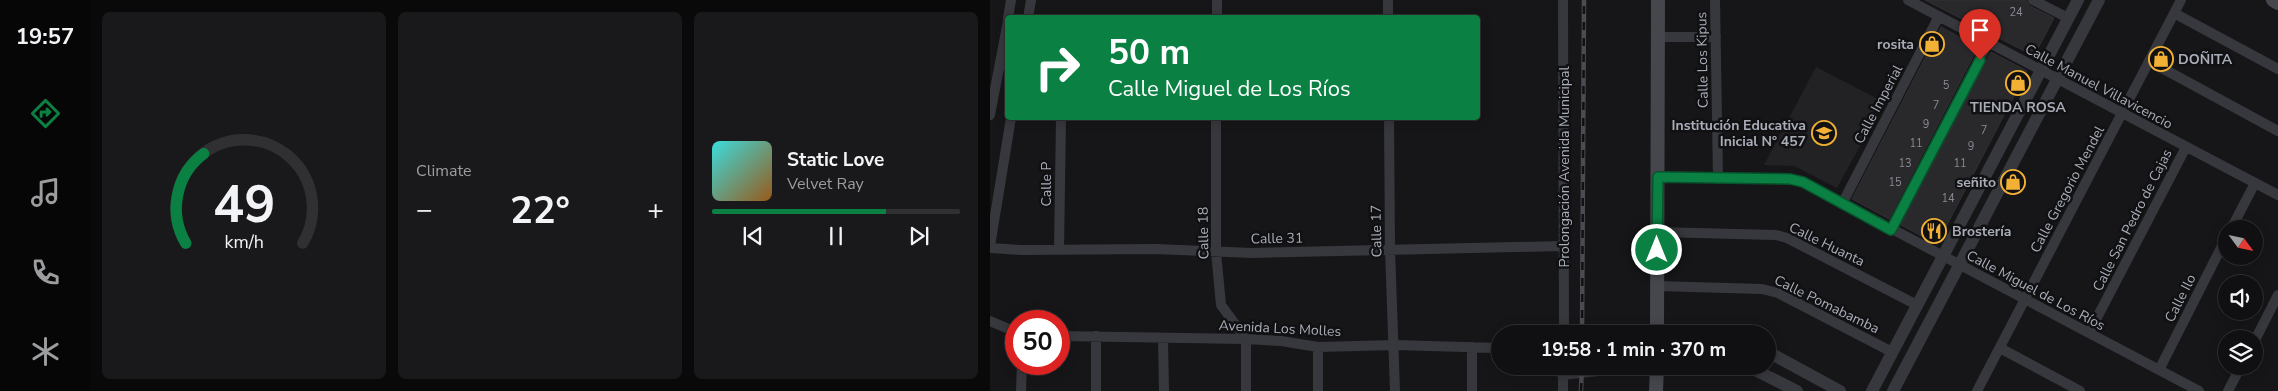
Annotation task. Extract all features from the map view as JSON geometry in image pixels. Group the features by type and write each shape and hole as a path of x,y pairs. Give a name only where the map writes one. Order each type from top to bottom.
{"main road":[{"path":"1657,325 1658,0"},
{"path":"2273,0 2278,2"},
{"path":"1656,375 1656,391"}],"street":[{"path":"1009,15 1011,0"},
{"path":"1217,0 1217,15"},
{"path":"1388,0 1388,15"},
{"name":"Prolongación Avenida Municipal","path":"1563,0 1564,325"},
{"name":"Calle Los Kipus","path":"1715,0 1718,179"},
{"name":"Calle Manuel Villavicencio","path":"1908,0 2278,195"},
{"path":"2033,0 2068,18"},
{"path":"1872,391 2078,0"},
{"path":"1893,391 2099,0"},
{"name":"Calle Gregorio Mendel","path":"1977,391 2181,0"},
{"path":"1029,15 1031,2"},
{"path":"1031,2 1035,15"},
{"path":"2174,13 2278,69"},
{"name":"Calle Imperial","path":"1842,204 1939,16"},
{"path":"990,115 1005,35"},
{"path":"1658,37 1716,36"},
{"path":"1891,230 1988,43"},
{"path":"2149,61 2278,130"},
{"path":"990,247 1012,120"},
{"name":"Calle P","path":"1060,250 1061,120"},
{"name":"Calle 18","path":"1216,120 1216,252 1221,305 1246,340"},
{"name":"Calle 17","path":"1389,120 1390,249 1395,391"},
{"name":"Calle San Pedro de Cajas","path":"2089,333 2186,147"},
{"name":"Calle Miguel de Los Ríos","path":"1658,177 1790,179 1803,182 2199,391"},
{"path":"2236,220 2254,183"},
{"name":"Calle Huanta","path":"1657,232 1776,235 1786,238 1917,305"},
{"name":"Calle 31","path":"990,247 1021,250 1156,249 1216,252 1564,246"},
{"name":"Calle Ilo","path":"2159,370 2218,254"},
{"name":"Calle Pomabamba","path":"1657,286 1762,289 1778,293 1892,352"},
{"path":"2260,330 2278,296"},
{"path":"990,322 1005,328"},
{"name":"Avenida Los Molles","path":"1070,336 1281,341 1318,347 1394,345 1491,348"},
{"path":"1096,336 1096,391"},
{"path":"1163,338 1164,391"},
{"path":"1246,340 1246,391"},
{"path":"1318,347 1318,391"},
{"path":"1472,347 1472,391"},
{"path":"2000,348 2080,391"},
{"path":"1776,356 1840,391"},
{"path":"1022,375 1022,391"},
{"path":"1563,375 1563,391"},
{"path":"1765,375 1797,391"},
{"path":"2228,391 2236,375"}],"shaded area":[{"name":"Institución Educativa Inicial Nº 457","path":"1816,67 1884,102 1837,188 1794,166 1764,165"}],"building":[{"path":"1925,0 2026,0 2030,6 2054,18 2034,56"},
{"path":"1941,27 1978,47 1889,219 1852,199"},
{"path":"1991,52 2027,71 1937,244 1901,225"}],"railway":[{"path":"1582,325 1584,0"},
{"path":"1581,391 1582,375"}],"place":[{"name":"rosita","path":"1932,44"},
{"name":"DOÑITA","path":"2161,59"},
{"name":"TIENDA ROSA","path":"2018,83"},
{"name":"Institución Educativa Inicial Nº 457","path":"1824,133"},
{"name":"señito","path":"2013,182"},
{"name":"Brostería","path":"1934,231"}],"route":[{"path":"1657,250 1658,177 1790,179 1803,182 1891,230 1980,60"}]}
